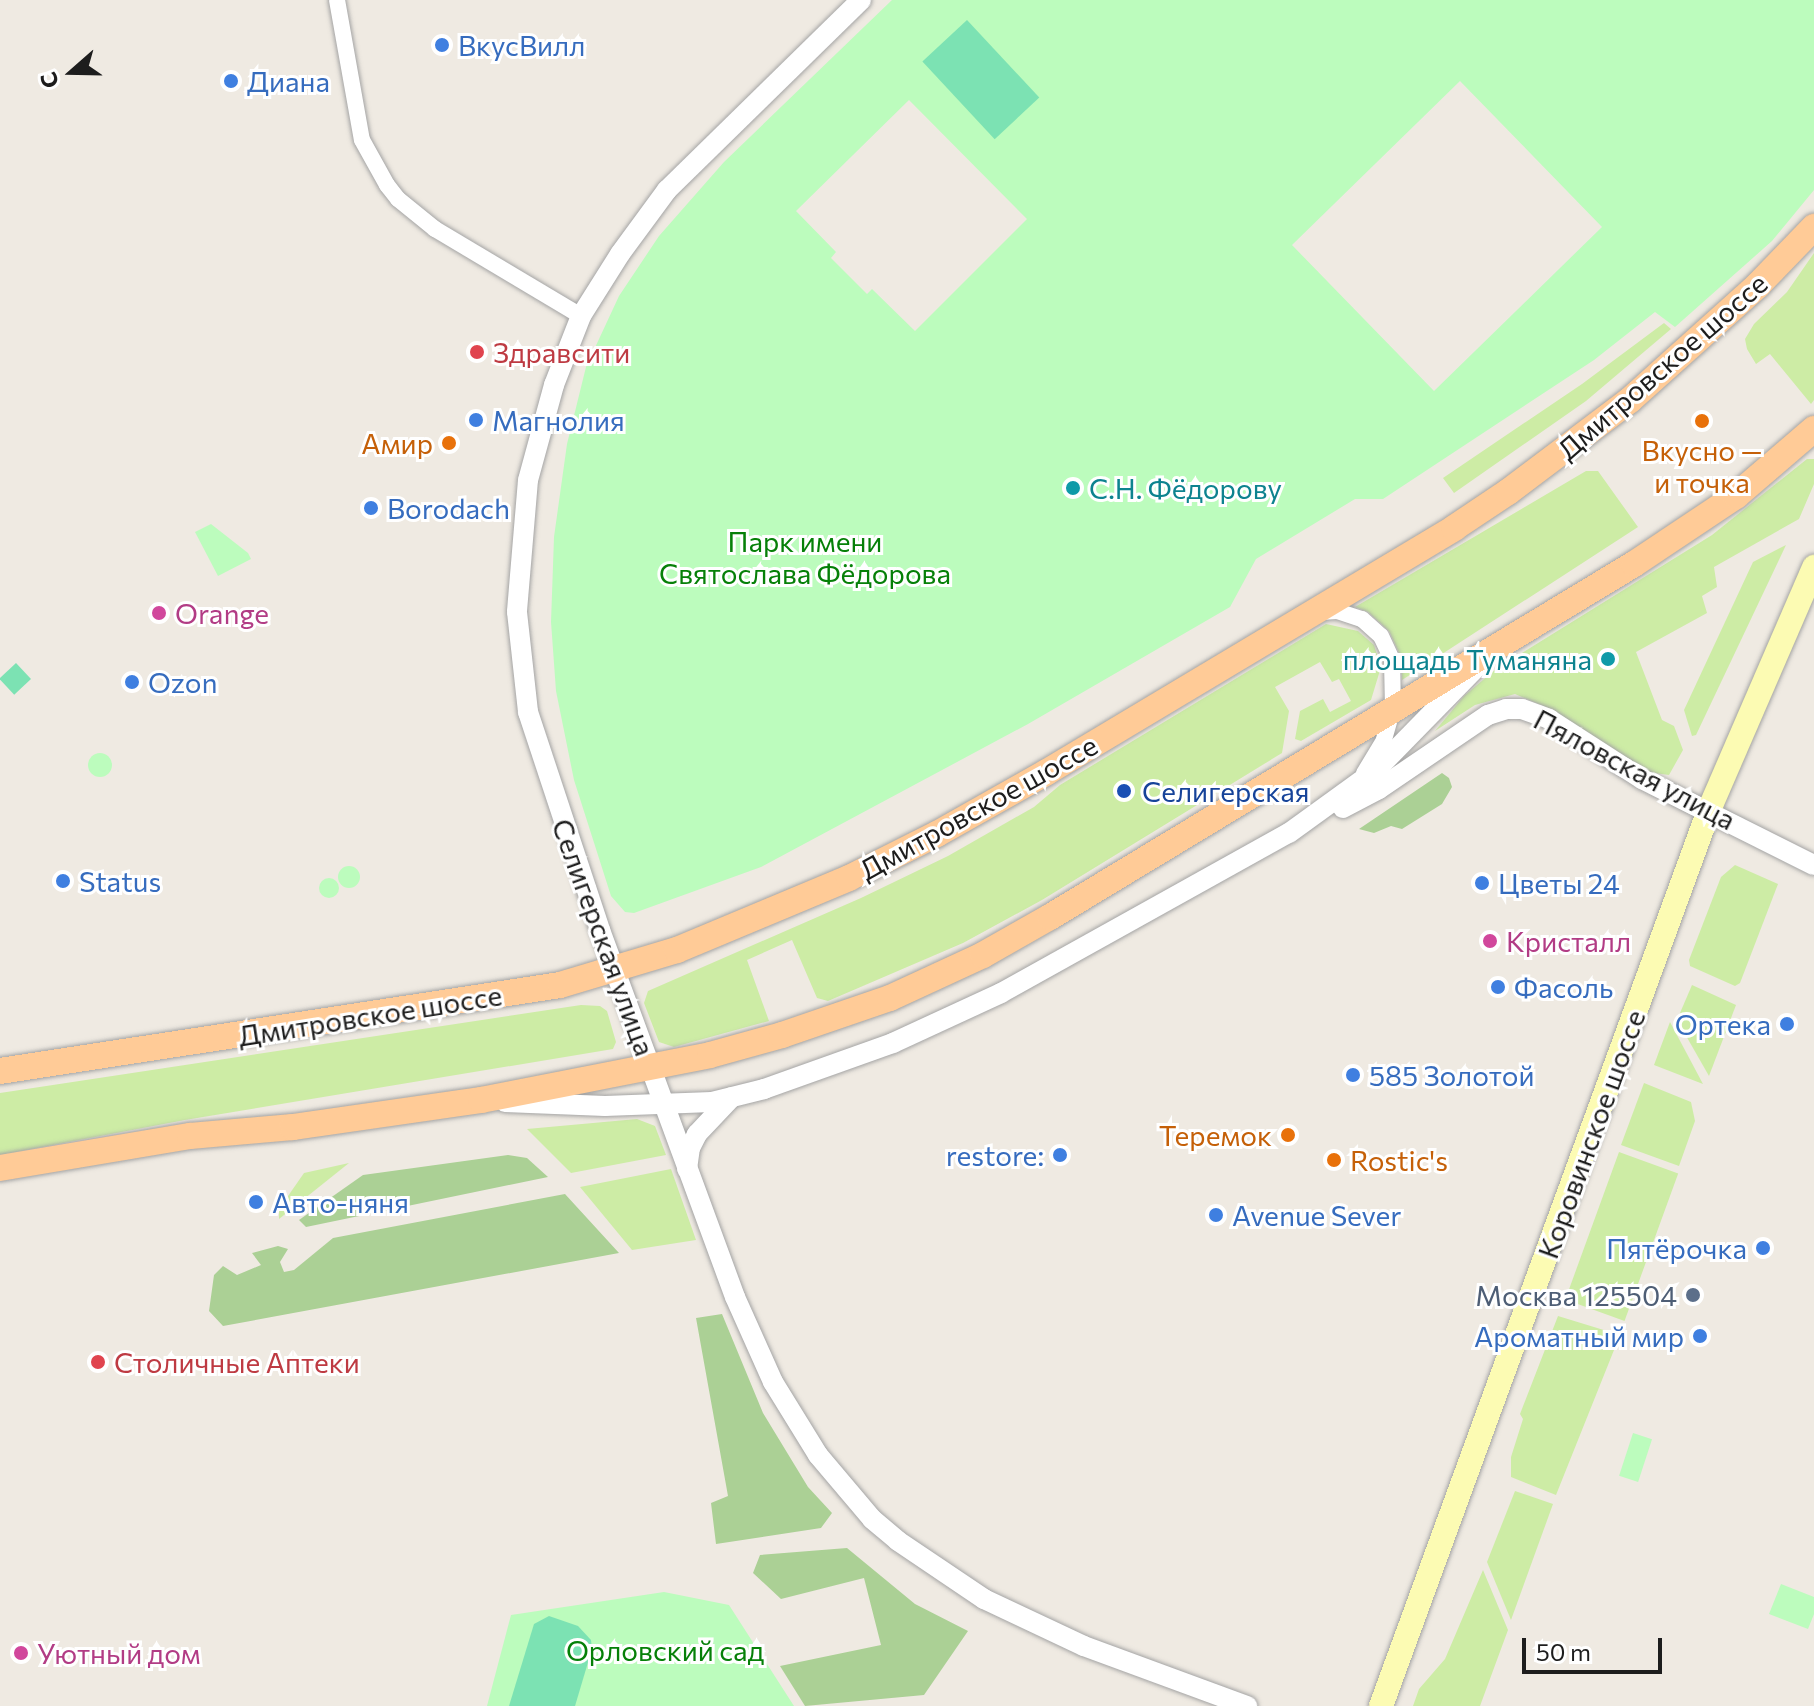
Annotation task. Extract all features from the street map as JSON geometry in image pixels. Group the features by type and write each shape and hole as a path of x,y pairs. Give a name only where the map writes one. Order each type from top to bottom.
{"main road":[{"name":"Дмитровское шоссе","path":"0,1071 495,997 615,971 677,950 849,878 937,834 1454,528 1577,442 1706,333 1814,227"},
{"path":"0,1168 190,1136 293,1127 481,1100 650,1066 782,1035 890,998 983,955 1634,564 1736,496 1814,429"},
{"name":"Коровинское шоссе","path":"1381,1706 1709,810 1814,567"}],"street":[{"path":"337,0 362,140 375,170 392,192 435,229 581,316"},
{"name":"Селигерская улица","path":"861,0 667,190 620,254 581,316 554,385 528,480 517,612 528,712 615,971 735,1297 773,1382 818,1455 872,1519 927,1563 984,1599 1084,1646 1247,1706"},
{"path":"1299,619 1311,614 1337,611 1372,626 1392,660 1396,689 1384,740 1355,787"},
{"path":"481,1100 560,1106 664,1105 732,1097 893,1043 1001,993 1289,833 1355,787 1405,743 1510,636"},
{"name":"Пяловская улица","path":"1289,833 1379,789 1465,728 1506,709 1522,709 1549,719 1642,779 1814,865"},
{"path":"687,1173 687,1158 697,1134 732,1097"}],"green space":[{"name":"Парк имени Святослава Фёдорова","path":"892,0 1814,0 1814,190 1772,241 1675,327 1655,312 1594,360 1383,499 1355,499 1256,559 1230,607 1028,724 761,867 634,913 625,912 611,896 574,780 556,691 551,622 554,537 567,444 586,367 619,296 659,236 724,162","holes":["1460,81 1602,227 1434,391 1292,245","909,100 1027,219 915,331 872,289 867,294 831,258 836,252 796,211"]},
{"path":"967,20 1039,98 995,139 922,62"},
{"path":"1814,253 1814,400 1811,404 1770,354 1756,364 1745,339 1754,324 1787,292"},
{"path":"1664,323 1671,329 1586,401 1454,493 1443,478 1582,384"},
{"path":"1807,459 1814,459 1814,484 1799,519 1714,567 1717,587 1702,596 1707,613 1636,652 1662,720 1674,726 1683,750 1669,775 1647,772 1553,710 1515,694 1475,705 1435,731 1464,696 1496,669 1712,535"},
{"path":"1586,471 1598,471 1638,527 1402,680 1401,657 1389,631 1368,612 1355,607"},
{"path":"211,524 248,553 251,559 218,576 195,532"},
{"path":"1786,545 1696,735 1692,736 1684,710 1753,562"},
{"path":"1326,624 1358,631 1374,645 1381,667 1371,700 1301,741 1295,739 1300,711 1323,699 1330,712 1351,701 1339,679 1332,682 1320,662 1275,687 1289,711 1282,753 1042,900 963,943 828,1001 817,998 792,940 747,960 769,1021 674,1047 659,1042 644,1003 648,991 861,898 948,856 1034,807 1060,785"},
{"path":"16,663 31,679 14,695 0,678"},
{"path":"100,753 111,760 112,765 105,776 100,777 89,770 88,765 95,754"},
{"path":"1442,773 1449,778 1452,787 1442,804 1402,829 1391,826 1374,833 1359,829"},
{"path":"1735,865 1778,884 1740,983 1735,986 1690,966 1689,960 1721,877"},
{"path":"349,866 357,869 360,877 357,885 349,888 341,885 338,877 341,869"},
{"path":"329,878 336,881 339,888 336,895 329,898 322,895 319,888 322,881"},
{"path":"1692,985 1736,1005 1709,1076 1677,1020"},
{"path":"581,1005 600,1006 607,1011 616,1042 613,1049 185,1120 0,1155 0,1093"},
{"path":"1670,1022 1703,1084 1654,1065"},
{"path":"1644,1083 1691,1102 1695,1121 1679,1166 1621,1145"},
{"path":"637,1119 655,1126 666,1155 571,1173 527,1129"},
{"path":"1619,1152 1678,1174 1625,1321 1565,1300"},
{"path":"508,1155 527,1158 548,1177 306,1227 299,1220 363,1175"},
{"path":"349,1163 279,1219 279,1209 304,1173"},
{"path":"671,1169 696,1240 632,1250 580,1187"},
{"path":"565,1194 619,1253 223,1326 209,1311 214,1275 223,1266 237,1275 261,1265 252,1253 278,1246 288,1249 280,1262 284,1272 294,1270 333,1238"},
{"path":"722,1314 763,1413 808,1487 832,1513 821,1528 716,1544 711,1503 728,1496 696,1318"},
{"path":"1558,1316 1620,1335 1556,1495 1511,1477 1511,1457 1523,1419 1520,1414"},
{"path":"1633,1433 1652,1439 1638,1482 1619,1476"},
{"path":"1515,1491 1553,1504 1511,1620 1487,1562"},
{"path":"847,1548 915,1604 968,1631 924,1695 805,1706 780,1666 881,1645 864,1578 781,1599 753,1573 760,1555"},
{"path":"1483,1570 1508,1630 1480,1706 1413,1706 1419,1689 1445,1659"},
{"path":"1781,1584 1814,1597 1814,1614 1808,1629 1769,1614"},
{"name":"Орловский сад","path":"664,1592 729,1605 794,1706 487,1706 511,1615"},
{"path":"549,1616 578,1626 591,1640 592,1649 575,1706 509,1706 534,1624"}],"place":[{"name":"ВкусВилл","path":"442,45"},
{"name":"Диана","path":"231,81"},
{"name":"Здравсити","path":"477,352"},
{"name":"Магнолия","path":"476,420"},
{"name":"Вкусно — и точка","path":"1702,421"},
{"name":"Амир","path":"449,443"},
{"name":"С.Н. Фёдорову","path":"1073,488"},
{"name":"Borodach","path":"371,508"},
{"name":"Orange","path":"159,613"},
{"name":"площадь Туманяна","path":"1608,659"},
{"name":"Ozon","path":"132,682"},
{"name":"Селигерская","path":"1124,791"},
{"name":"Status","path":"63,881"},
{"name":"Цветы 24","path":"1482,883"},
{"name":"Кристалл","path":"1490,941"},
{"name":"Фасоль","path":"1498,987"},
{"name":"Ортека","path":"1787,1024"},
{"name":"585 Золотой","path":"1353,1075"},
{"name":"Теремок","path":"1288,1135"},
{"name":"restore:","path":"1060,1155"},
{"name":"Rostic's","path":"1334,1160"},
{"name":"Авто-няня","path":"256,1202"},
{"name":"Avenue Sever","path":"1216,1215"},
{"name":"Пятёрочка","path":"1763,1248"},
{"name":"Москва 125504","path":"1693,1295"},
{"name":"Ароматный мир","path":"1700,1336"},
{"name":"Столичные Аптеки","path":"98,1362"},
{"name":"Уютный дом","path":"21,1653"}]}
